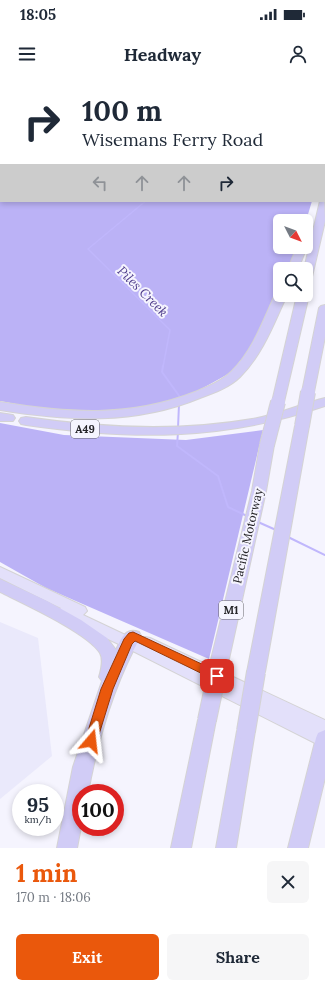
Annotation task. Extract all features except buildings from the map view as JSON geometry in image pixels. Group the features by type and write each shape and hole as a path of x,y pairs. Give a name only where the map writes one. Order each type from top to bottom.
{"highway":[{"path":"313,214 317,202"},
{"path":"310,262 325,202"},
{"name":"A49","path":"0,406 35,413 76,416 123,414 152,410 197,396 218,386 236,374 256,348 278,302"},
{"name":"Pacific Motorway","path":"181,848 218,668 267,445 301,302"},
{"path":"226,848 256,672 325,308"},
{"name":"A49","path":"3,417 71,428 164,432 222,428 255,422 325,402"},
{"path":"0,583 78,626 100,641 107,650 111,662 105,686 107,689"},
{"path":"67,848 83,767 107,689 130,639"},
{"path":"298,848 325,736"},
{"path":"306,818 310,817 319,785 325,779"}],"main road":[{"path":"0,572 130,639 325,736"},
{"path":"0,583 130,639"}],"shaded area":[{"path":"0,202 312,202 308,214 273,214 273,254 295,254 291,262 273,262 273,301 253,346 230,373 194,393 149,407 82,412 42,409 0,401"},
{"path":"0,423 64,435 186,440 263,430 209,659 46,588 0,562"},
{"path":"0,622 38,638 52,756 18,784 12,784 12,789 0,799"}],"waterway":[{"name":"Piles Creek","path":"141,205 145,202"},
{"name":"Piles Creek","path":"142,204 88,249 170,330 163,367"},
{"name":"Piles Creek","path":"163,366 162,372 180,397 180,400"},
{"name":"Piles Creek","path":"178,428 179,404"},
{"name":"Piles Creek","path":"178,432 177,446 218,476 228,507 247,516"},
{"name":"Piles Creek","path":"258,522 276,530"},
{"name":"Piles Creek","path":"288,537 325,555"}],"route":[{"path":"91,741 107,689 128,642 133,636 217,676"}]}
